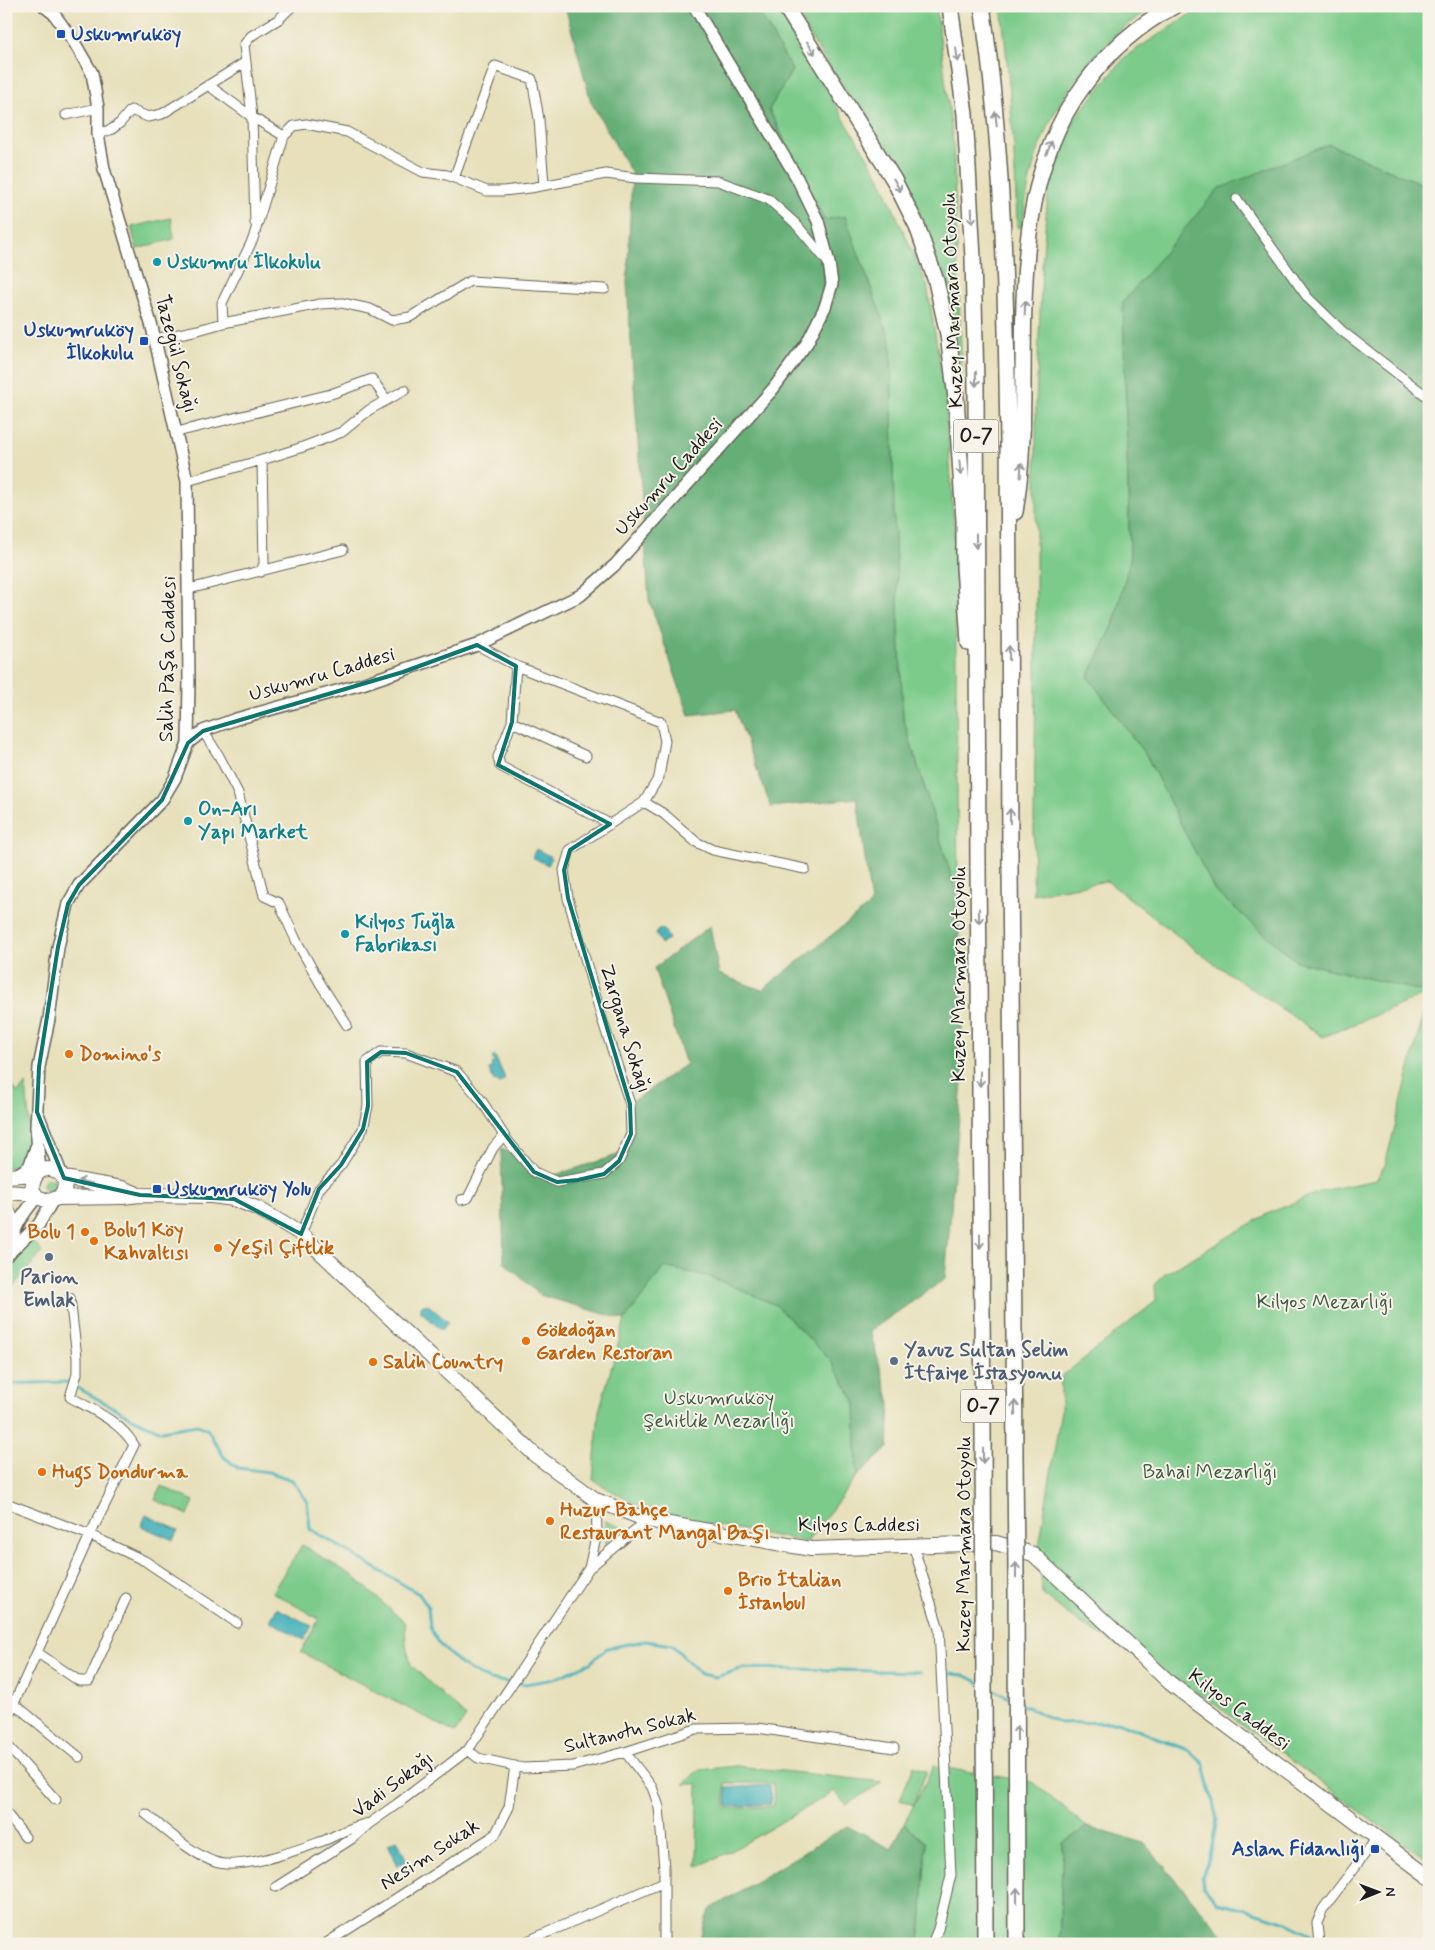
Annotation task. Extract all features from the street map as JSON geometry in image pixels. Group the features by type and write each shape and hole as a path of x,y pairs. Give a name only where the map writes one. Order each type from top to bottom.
{"highway":[{"path":"786,6 894,180 917,226 936,281 953,366 964,520 966,620 977,700"},
{"name":"Kuzey Marmara Otoyolu","path":"950,6 964,114 973,258 976,386 985,1944"},
{"name":"O-7","path":"982,6 997,128 1002,200 1006,344 1016,1573 1016,1944"},
{"path":"1009,553 1021,480 1027,256 1031,218 1045,158 1061,119 1096,67 1131,34 1174,6"}],"main road":[{"name":"Uskumru Caddesi","path":"188,744 203,731 236,719 317,698 402,672 477,646 581,595 616,564 773,389 807,342 826,307 832,284 829,263 818,221 797,178 694,6"},
{"name":"Tazegül Sokağı","path":"52,9 92,73 98,108 98,134 104,169 155,338 177,432"},
{"name":"Salih Paşa Caddesi","path":"39,1172 36,1127 39,1067 49,1020 58,946 68,904 79,885 162,800 175,778 188,744 189,589 187,481 177,432"},
{"path":"8,1254 38,1224 64,1189 62,1176 37,1112"},
{"path":"11,1176 29,1166 37,1143"},
{"path":"11,1176 39,1172 51,1168 62,1176 122,1188 140,1195"},
{"path":"8,1254 12,1234 35,1196 32,1182 39,1172"},
{"path":"6,1192 35,1196 48,1201 140,1195"},
{"name":"Kilyos Caddesi","path":"140,1195 211,1196 234,1199 259,1209 301,1234 534,1455 596,1500 647,1520 811,1549 912,1544 996,1543 1033,1554 1170,1683 1429,1877"}],"street":[{"path":"255,233 252,117 244,63 244,45 251,36 279,19 292,6"},
{"path":"98,134 112,129 131,110 148,117 162,114 244,63"},
{"path":"454,178 495,66 532,79 539,119 544,185"},
{"path":"208,85 252,117 284,136"},
{"path":"66,115 98,108"},
{"path":"223,322 222,303 255,233 284,136 294,126 306,124 347,132 423,172 454,178 487,191 503,191 606,174 636,178 718,181 768,199 795,223 829,263"},
{"path":"1237,198 1308,298 1342,331 1429,398"},
{"path":"155,338 198,330 223,322 320,304 342,303 370,309 392,320 410,317 470,281 605,289"},
{"path":"177,432 331,394 372,379 386,400"},
{"path":"187,481 262,460 342,432 386,400 405,390"},
{"path":"261,572 264,563 262,460"},
{"path":"189,589 343,550"},
{"path":"477,646 516,666 661,722 665,741 659,777 644,802 664,814 696,842 713,850 805,869"},
{"path":"516,666 512,722 498,756 500,766 610,824"},
{"path":"512,722 586,756"},
{"path":"203,731 238,792 264,896 278,903 315,974 347,1025"},
{"name":"Zargana Sokağı","path":"301,1234 319,1189 342,1165 363,1129 368,1106 367,1062 381,1052 406,1053 457,1072 481,1100 504,1135 534,1172 557,1182 604,1174 619,1161 631,1134 630,1104 602,1019 570,905 564,870 570,850 644,802"},
{"path":"461,1200 468,1198 493,1148 504,1135"},
{"path":"6,1202 13,1217 12,1234"},
{"path":"6,1721 90,1535 134,1445 128,1433 70,1397 75,1379 77,1357 70,1298"},
{"path":"589,1568 597,1533 596,1500"},
{"path":"6,1503 90,1535 145,1561 237,1624"},
{"path":"589,1568 647,1520"},
{"path":"912,1544 939,1630 944,1727 951,1875 938,1929 932,1944"},
{"name":"Vadi Sokağı","path":"276,1887 353,1838 370,1823 468,1750 589,1568"},
{"path":"38,1653 79,1681 89,1681 126,1598"},
{"path":"6,1696 79,1757"},
{"name":"Sultanotu Sokak","path":"468,1750 478,1758 523,1768 573,1766 625,1752 696,1729 757,1728 894,1748"},
{"path":"6,1744 56,1800"},
{"path":"625,1752 652,1787 659,1807 664,1882 664,1944"},
{"name":"Nesim Sokak","path":"325,1944 495,1835 509,1808 515,1766"},
{"path":"6,1813 25,1837"},
{"path":"146,1814 200,1855 216,1863 248,1864 324,1840 358,1825 370,1823"},
{"path":"1319,1944 1317,1923 1323,1909 1377,1838"},
{"path":"523,1943 664,1882"}],"highlighted area":[{"path":"477,645 516,666 512,722 498,765 610,824 570,850 564,870 568,898 630,1104 631,1134 619,1161 604,1174 578,1180 557,1182 534,1172 457,1072 406,1053 381,1052 367,1062 368,1106 363,1129 341,1165 319,1189 301,1234 234,1199 140,1195 64,1178 37,1112 39,1067 58,947 68,904 79,885 162,800 188,743 203,731 403,672"}],"green space":[{"path":"565,6 756,6 792,70 769,110 824,220 845,216 891,343 894,518 903,717 958,898 963,1071 945,1279 870,1331 890,1403 888,1448 857,1476 855,1401 831,1361 776,1305 711,1277 664,1267 625,1320 540,1295 504,1262 501,1148 552,1176 627,1152 630,1103 686,1064 654,968 710,926 719,974 762,990 871,904 857,798 771,807 735,710 689,715 649,600 627,284 632,174 591,102"},
{"path":"756,6 777,6 880,178 927,285 946,400 955,547 958,898 903,717 894,518 891,343 845,217 824,220 769,109 792,70"},
{"path":"794,6 936,6 953,142 962,376 958,375 938,265 917,207 892,160 815,44"},
{"path":"1001,6 1155,6 1109,41 1076,80 1057,108 1035,159 1022,227 1017,227 1012,116"},
{"path":"1214,6 1429,6 1429,187 1329,144 1123,302 1130,560 1113,626 1088,677 1147,757 1215,891 1296,961 1429,993 1323,1037 1209,960 1107,881 1033,894 1036,678 1036,404 1042,266 1049,179 1076,117 1126,56 1192,13"},
{"path":"1329,144 1429,187 1429,993 1296,961 1215,891 1147,757 1088,677 1113,626 1130,560 1123,302 1218,189"},
{"path":"171,218 174,239 137,249 131,227"},
{"name":"Kilyos Mezarlığı","path":"1429,994 1429,1862 1209,1700 1075,1620 1042,1594 1039,1546 1061,1410 1061,1377 1156,1301 1155,1285 1165,1274 1267,1214 1321,1191 1376,1180 1385,1165"},
{"path":"6,1078 18,1093 26,1084 30,1143 27,1157 16,1166 6,1168"},
{"path":"49,1179 55,1185 49,1191 43,1185"},
{"path":"29,1238 42,1252 6,1295 6,1265"},
{"name":"Uskumruköy Şehitlik Mezarlığı","path":"664,1267 711,1277 776,1305 831,1361 855,1401 857,1476 807,1542 667,1516 633,1503 593,1480 599,1411 625,1320"},
{"path":"161,1486 194,1501 188,1515 155,1500"},
{"path":"605,1521 623,1528 606,1544"},
{"path":"302,1545 353,1576 405,1623 406,1645 411,1665 466,1717 455,1733 301,1652 319,1619 272,1592"},
{"path":"737,1766 883,1782 846,1805 835,1791 733,1850 697,1867 698,1784 684,1784 698,1770","holes":["725,1783 773,1783 774,1806 725,1809"]},
{"path":"914,1766 927,1771 913,1805 900,1799"},
{"path":"934,1766 1032,1782 1087,1827 1063,1843 1059,1944 918,1944 921,1927 926,1844 904,1824"},
{"path":"904,1824 926,1843 921,1927 918,1944 698,1944 709,1910 847,1826 891,1849"},
{"path":"1087,1827 1144,1843 1224,1936 1226,1944 1059,1944 1063,1843"}],"water":[{"path":"536,849 550,856 551,859 548,865 532,857"},
{"path":"659,928 664,930 669,939 661,944 656,934"},
{"path":"495,1056 505,1079 500,1083 494,1081 489,1069 494,1062 492,1058"},
{"path":"427,1304 448,1322 442,1330 421,1312 421,1306"},
{"path":"146,1515 178,1530 173,1540 141,1526"},
{"path":"277,1608 312,1626 304,1640 270,1621"},
{"path":"770,1785 771,1804 727,1807 726,1788"},
{"path":"397,1840 407,1861 398,1866 388,1844"}],"waterway":[{"path":"6,1384 67,1382 136,1420 161,1431 197,1425 207,1429 224,1457 238,1468 269,1472 292,1480 307,1501 310,1529 419,1594 428,1607 430,1627 438,1643 461,1665 489,1680 525,1684 554,1679 590,1663 607,1648 645,1641 672,1645 701,1674 716,1677 744,1668 920,1672"},
{"path":"950,1674 964,1675 980,1683"},
{"path":"988,1687 1011,1699"},
{"path":"1021,1704 1060,1723 1117,1722 1188,1750 1204,1764 1217,1819 1210,1856 1202,1877 1203,1887 1217,1902 1286,1922 1311,1935"}],"place":[{"name":"Uskumruköy","path":"61,34"},
{"name":"Uskumru İlkokulu","path":"157,262"},
{"name":"Uskumruköy İlkokulu","path":"144,341"},
{"name":"On-Arı Yapı Market","path":"188,821"},
{"name":"Kilyos Tuğla Fabrikası","path":"345,934"},
{"name":"Domino's","path":"69,1054"},
{"name":"Uskumruköy Yolu","path":"157,1189"},
{"name":"Bolu 1","path":"85,1232"},
{"name":"Bolu1 Köy Kahvaltısı","path":"94,1241"},
{"name":"Yeşil Çiftlik","path":"218,1248"},
{"name":"Parion Emlak","path":"49,1257"},
{"name":"Gökdoğan Garden Restoran","path":"526,1341"},
{"name":"Yavuz Sultan Selim İtfaiye İstasyonu","path":"894,1361"},
{"name":"Salih Country","path":"373,1362"},
{"name":"Hugs Dondurma","path":"42,1472"},
{"name":"Huzur Bahçe Restaurant Mangal Başı","path":"550,1521"},
{"name":"Brio İtalian İstanbul","path":"728,1591"},
{"name":"Aslan Fidanlığı","path":"1375,1849"}],"park label":[{"name":"Bahai Mezarlığı","path":"1210,1472"}]}
